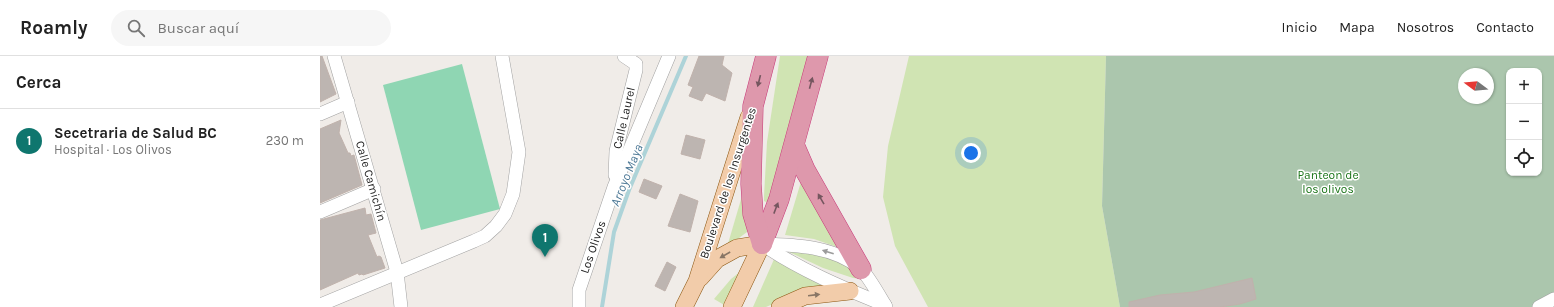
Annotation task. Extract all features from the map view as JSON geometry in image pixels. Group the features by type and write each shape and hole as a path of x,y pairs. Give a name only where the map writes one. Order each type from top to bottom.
{"highway":[{"name":"Boulevard de los Insurgentes","path":"753,106 766,56"},
{"path":"762,244 779,199 795,147 818,56"},
{"path":"753,106 751,184 753,214 762,244"},
{"path":"795,147 804,170 861,269"}],"main road":[{"name":"Boulevard de los Insurgentes","path":"684,307 697,281 753,106"},
{"path":"697,281 718,259 737,248 762,244"},
{"path":"732,307 762,244"},
{"path":"780,307 805,296 850,291"}],"street":[{"name":"Calle Camichín","path":"334,56 398,272 401,307"},
{"path":"320,305 485,236 496,226 505,214 513,194 519,152 502,56"},
{"name":"Calle Laurel","path":"614,187 616,151 636,70 636,64 624,56"},
{"name":"Los Olivos","path":"579,307 579,290 614,187 669,56"},
{"path":"320,114 348,102"},
{"path":"320,212 374,189"},
{"path":"762,244 788,245 819,250 848,260 861,269 886,306"},
{"path":"762,244 784,259 850,291 886,306"},
{"path":"1539,307 1554,299"}],"green space":[{"path":"780,56 809,56 768,203 764,201 767,142"},
{"path":"909,56 1106,56 1102,206 1120,307 928,307 895,246 883,197 888,146"},
{"name":"Panteon de los olivos","path":"1106,56 1554,56 1554,299 1539,307 1120,307 1102,206"},
{"path":"462,64 500,209 421,230 383,85"},
{"path":"803,175 840,248 814,239 785,235"},
{"path":"747,179 751,229 727,247"},
{"path":"785,250 805,250 843,263 862,279 853,278 823,268"},
{"path":"775,257 827,284 813,287 766,307 753,307"},
{"path":"746,267 726,306 714,299 731,279"}],"building":[{"path":"320,56 322,56 336,94 320,102"},
{"path":"699,56 724,56 722,65 732,73 725,101 706,93 702,101 689,96 693,87 688,85"},
{"path":"341,120 339,133 348,153 350,153 351,156 354,155 362,185 320,203 320,129"},
{"path":"686,135 705,140 700,159 681,154"},
{"path":"644,179 662,186 656,199 639,192"},
{"path":"680,194 698,201 690,232 668,226"},
{"path":"365,208 366,215 371,214 376,233 368,235 377,257 381,257 385,268 363,275 359,275 358,273 320,290 320,220"},
{"path":"667,262 676,267 665,291 655,286"},
{"path":"1252,278 1256,299 1240,304 1220,307 1129,307 1129,302 1160,295 1194,292"}],"waterway":[{"name":"Arroyo Maya","path":"602,307 614,232 629,190 686,56"}],"place":[{"name":"Secetraria de Salud BC","path":"545,257"}]}
